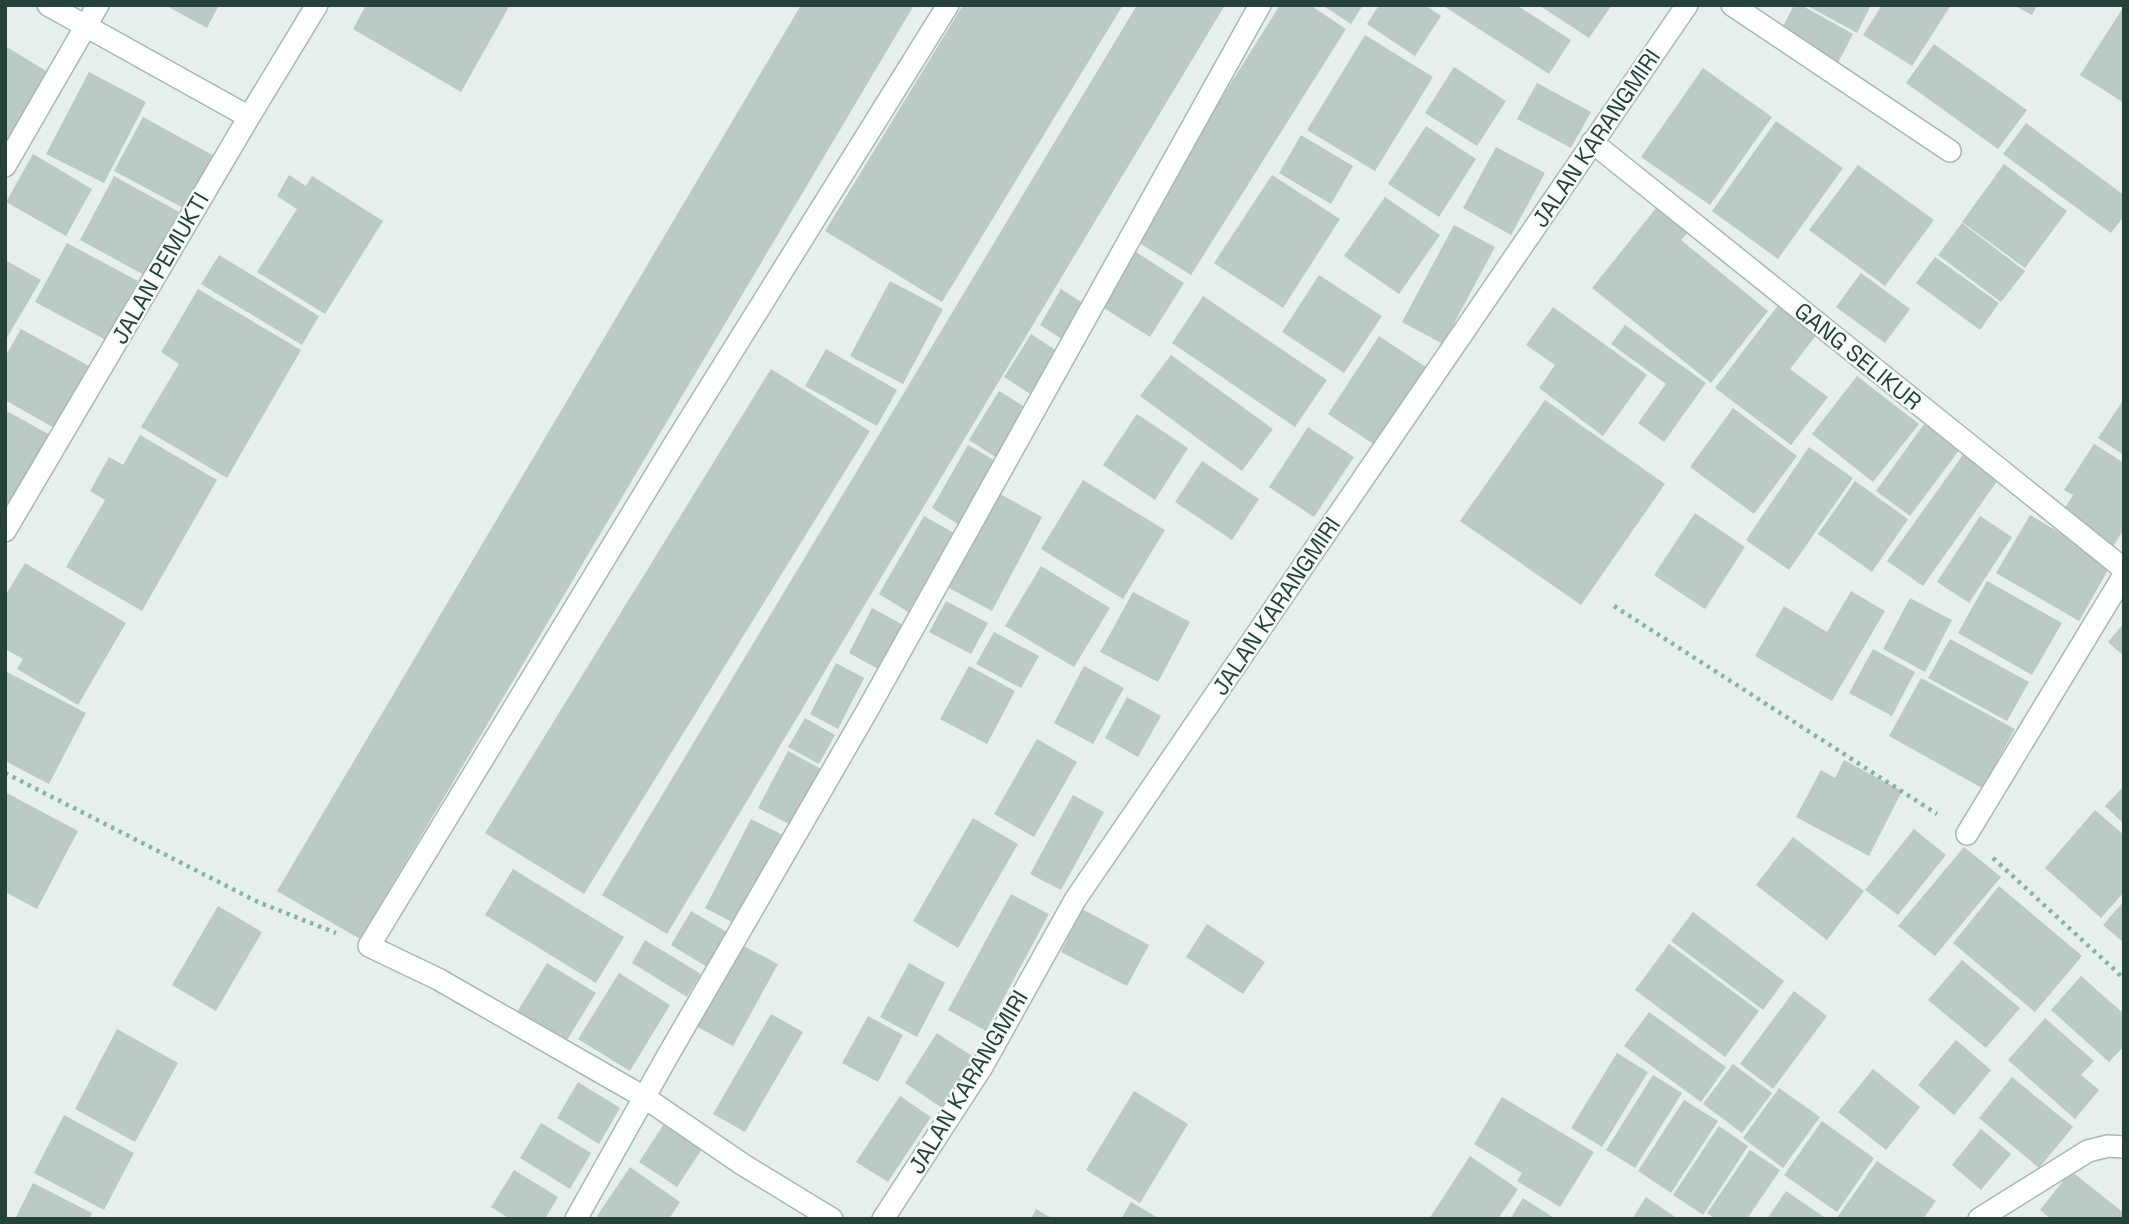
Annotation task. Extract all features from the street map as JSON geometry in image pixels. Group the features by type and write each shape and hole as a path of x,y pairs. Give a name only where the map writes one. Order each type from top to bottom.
{"street":[{"path":"47,5 248,117"},
{"path":"5,166 98,5"},
{"name":"JALAN PEMUKTI","path":"5,531 248,117 317,5"},
{"path":"832,1219 742,1164 644,1097 438,979 369,946 672,448 948,5"},
{"path":"576,1219 867,711 1260,5"},
{"name":"JALAN KARANGMIRI","path":"883,1219 982,1067 1075,900 1687,5"},
{"path":"1732,5 1950,151"},
{"name":"GANG SELIKUR","path":"1592,142 2124,569"},
{"path":"1968,834 2124,575"},
{"path":"1979,1219 2088,1151 2108,1146 2124,1147"}],"path":[{"path":"1614,606 1968,834 2124,980"},
{"path":"5,773 258,902 369,946"}],"building":[{"path":"165,5 219,5 207,28"},
{"path":"366,5 510,5 461,92 353,29"},
{"path":"801,5 914,5 360,939 277,891"},
{"path":"963,5 1123,5 942,302 825,231"},
{"path":"1137,5 1225,5 667,934 602,895"},
{"path":"1280,5 1310,5 1346,29 1191,275 1133,239"},
{"path":"1322,5 1363,5 1351,24"},
{"path":"1379,5 1425,5 1441,16 1415,56 1367,24"},
{"path":"1442,5 1516,5 1571,40 1549,74"},
{"path":"1539,5 1612,5 1589,38"},
{"path":"1794,5 1801,5 1853,34 1838,63 1780,32"},
{"path":"1806,5 1871,5 1857,33"},
{"path":"1882,5 1951,5 1912,66 1863,35"},
{"path":"2013,5 2037,5 2032,15"},
{"path":"2124,6 2124,103 2080,75"},
{"path":"1365,35 1433,77 1375,171 1307,130"},
{"path":"1934,44 2027,110 1998,149 1906,83"},
{"path":"5,46 56,77 5,161"},
{"path":"1454,67 1506,101 1477,146 1425,113"},
{"path":"1703,68 1772,117 1710,205 1641,157"},
{"path":"89,72 146,102 104,183 46,154"},
{"path":"1537,83 1591,112 1571,148 1517,119"},
{"path":"143,117 218,158 189,211 114,171"},
{"path":"1776,121 1843,168 1778,259 1712,211"},
{"path":"2026,123 2124,195 2124,216 2111,233 2003,154"},
{"path":"1426,126 1476,159 1439,217 1388,184"},
{"path":"1301,135 1353,166 1331,204 1279,173"},
{"path":"1496,147 1545,173 1511,235 1463,208"},
{"path":"33,154 92,189 66,236 6,202"},
{"path":"2004,164 2067,211 2025,268 1962,222"},
{"path":"1858,165 1934,220 1885,286 1809,230"},
{"path":"289,175 306,186 312,176 383,221 325,314 257,272 297,209 277,196"},
{"path":"1272,175 1340,219 1283,308 1214,263"},
{"path":"114,176 179,212 144,275 80,240"},
{"path":"1385,197 1440,235 1399,294 1344,256"},
{"path":"1660,203 1692,228 1681,240 1768,311 1711,383 1592,288"},
{"path":"1962,223 2025,271 2001,302 1938,255"},
{"path":"1454,225 1495,247 1443,344 1402,322"},
{"path":"67,243 138,281 106,340 35,302"},
{"path":"1133,250 1184,283 1150,337 1099,305"},
{"path":"219,255 319,316 302,345 201,284"},
{"path":"1935,257 1999,303 1980,330 1916,283"},
{"path":"5,260 41,280 5,341"},
{"path":"1861,273 1910,309 1885,343 1836,307"},
{"path":"1319,275 1382,316 1344,373 1282,332"},
{"path":"890,281 943,309 903,384 850,356"},
{"path":"198,289 301,350 227,478 141,427 179,364 161,352"},
{"path":"1061,289 1086,305 1065,341 1040,325"},
{"path":"1203,296 1327,380 1295,427 1172,343"},
{"path":"1782,300 1821,329 1790,369 1828,397 1791,445 1715,388"},
{"path":"1553,307 1647,375 1603,436 1539,388 1555,365 1526,345"},
{"path":"1625,325 1706,383 1664,442 1638,423 1666,384 1611,344"},
{"path":"21,329 91,367 56,429 5,400 5,357"},
{"path":"1031,334 1060,353 1032,395 1004,377"},
{"path":"1379,336 1426,367 1375,445 1328,414"},
{"path":"826,349 897,390 877,426 805,386"},
{"path":"1171,355 1273,429 1242,471 1140,396"},
{"path":"771,369 870,431 584,894 485,833"},
{"path":"1857,376 1919,424 1873,482 1812,434"},
{"path":"999,391 1028,409 997,458 969,440"},
{"path":"2124,399 2124,455 2098,438"},
{"path":"1545,400 1665,484 1581,605 1460,521"},
{"path":"1733,408 1797,456 1754,514 1690,467"},
{"path":"5,410 50,435 5,513"},
{"path":"1137,414 1188,448 1155,500 1103,465"},
{"path":"1924,424 1960,449 1910,516 1876,491"},
{"path":"1308,427 1354,457 1314,517 1269,487"},
{"path":"140,435 217,480 142,611 66,567 105,500 90,491 109,457 123,465"},
{"path":"2094,444 2124,463 2124,529 2113,547 2061,514 2073,495 2064,490"},
{"path":"968,445 999,463 963,527 932,508"},
{"path":"1809,447 1853,478 1789,570 1746,540"},
{"path":"1965,452 2000,477 1923,586 1887,561"},
{"path":"1202,461 1259,499 1232,540 1175,502"},
{"path":"1083,480 1165,530 1123,599 1041,549"},
{"path":"1855,481 1908,519 1872,572 1818,534"},
{"path":"1000,494 1042,517 992,611 949,588"},
{"path":"1695,513 1745,547 1705,609 1654,575"},
{"path":"2030,515 2112,563 2079,621 1996,573"},
{"path":"924,516 954,533 908,612 879,594"},
{"path":"1980,516 2012,537 1969,603 1937,582"},
{"path":"25,563 126,623 78,705 17,669 23,659 5,649 5,596"},
{"path":"1041,566 1110,608 1074,667 1005,626"},
{"path":"1987,581 2062,623 2032,675 1958,633"},
{"path":"1851,591 1885,611 1832,701 1755,656 1784,606 1827,632"},
{"path":"1133,592 1190,622 1158,682 1100,652"},
{"path":"1910,598 1952,620 1925,672 1883,649"},
{"path":"946,601 988,623 971,654 929,632"},
{"path":"872,608 905,626 880,670 849,653"},
{"path":"2124,623 2124,656 2108,642"},
{"path":"994,632 1039,656 1021,688 976,664"},
{"path":"1950,639 2029,682 2007,721 1928,678"},
{"path":"1873,649 1915,672 1892,716 1849,693"},
{"path":"836,663 864,678 838,729 810,714"},
{"path":"969,666 1015,691 987,744 940,719"},
{"path":"1084,666 1124,688 1093,744 1054,723"},
{"path":"5,671 86,713 49,784 5,761"},
{"path":"1921,678 2015,729 1982,788 1889,736"},
{"path":"1127,697 1161,716 1138,757 1105,738"},
{"path":"805,718 835,735 819,764 788,747"},
{"path":"1037,739 1077,762 1034,837 994,814"},
{"path":"788,751 821,769 791,825 758,808"},
{"path":"1844,760 1902,791 1869,856 1796,817 1821,770 1835,778"},
{"path":"2124,786 2124,824 2105,806"},
{"path":"5,792 78,831 37,909 5,892"},
{"path":"1073,795 1104,812 1061,890 1030,874"},
{"path":"2095,810 2124,835 2124,892 2101,918 2045,868"},
{"path":"973,818 1018,844 958,948 913,921"},
{"path":"751,819 783,835 736,924 705,908"},
{"path":"1914,829 1946,855 1898,915 1865,890"},
{"path":"1793,837 1864,891 1827,940 1756,885"},
{"path":"1964,847 2001,877 1935,956 1898,926"},
{"path":"513,869 624,937 596,983 485,915"},
{"path":"1999,886 2082,956 2035,1012 1953,943"},
{"path":"1011,894 1049,914 986,1031 948,1010"},
{"path":"2124,901 2124,943 2103,925"},
{"path":"218,906 262,932 216,1011 172,985"},
{"path":"1082,909 1149,945 1127,986 1061,952"},
{"path":"691,911 732,935 712,970 671,945"},
{"path":"1693,912 1784,981 1763,1010 1671,941"},
{"path":"1207,924 1265,962 1243,994 1186,957"},
{"path":"645,940 701,974 687,997 632,963"},
{"path":"738,943 778,964 733,1046 694,1025"},
{"path":"1669,944 1759,1011 1725,1057 1635,990"},
{"path":"1962,960 2020,1008 1986,1048 1928,1000"},
{"path":"547,963 596,993 565,1043 516,1014"},
{"path":"909,963 945,983 917,1037 880,1017"},
{"path":"619,973 670,1005 630,1071 578,1039"},
{"path":"2081,976 2124,1014 2124,1046 2109,1062 2051,1010"},
{"path":"1794,991 1827,1016 1773,1089 1740,1064"},
{"path":"1649,1012 1726,1067 1701,1102 1624,1046"},
{"path":"771,1014 803,1032 745,1132 713,1114"},
{"path":"868,1016 903,1035 878,1082 842,1063"},
{"path":"2045,1018 2094,1061 2081,1075 2099,1090 2075,1119 2008,1060"},
{"path":"117,1029 178,1063 135,1142 75,1109"},
{"path":"937,1033 975,1058 942,1108 905,1083"},
{"path":"1956,1040 1991,1070 1954,1115 1918,1085"},
{"path":"1617,1053 1648,1072 1602,1147 1571,1128"},
{"path":"1733,1064 1772,1093 1742,1133 1703,1104"},
{"path":"1873,1069 1920,1107 1886,1150 1838,1112"},
{"path":"1653,1075 1682,1093 1635,1168 1606,1150"},
{"path":"2012,1077 2073,1127 2039,1168 1979,1118"},
{"path":"578,1082 620,1108 599,1144 557,1118"},
{"path":"1779,1088 1820,1117 1783,1168 1743,1138"},
{"path":"1134,1091 1188,1124 1140,1203 1086,1170"},
{"path":"900,1096 931,1117 888,1182 856,1162"},
{"path":"1502,1097 1594,1152 1560,1207 1517,1181 1522,1173 1474,1144"},
{"path":"1684,1100 1718,1121 1671,1193 1638,1171"},
{"path":"64,1115 134,1153 104,1210 34,1173"},
{"path":"1822,1121 1874,1158 1837,1212 1784,1175"},
{"path":"541,1123 591,1153 570,1189 520,1158"},
{"path":"664,1124 702,1149 677,1187 639,1162"},
{"path":"1719,1126 1748,1146 1703,1215 1673,1195"},
{"path":"1981,1129 2011,1154 1981,1190 1952,1165"},
{"path":"1750,1150 1780,1170 1747,1219 1715,1219 1707,1213"},
{"path":"1470,1156 1518,1189 1498,1219 1429,1219"},
{"path":"1877,1161 1936,1201 1923,1219 1836,1219"},
{"path":"630,1167 680,1202 669,1219 601,1219 597,1216"},
{"path":"514,1170 558,1197 545,1219 510,1219 491,1207"},
{"path":"2071,1171 2124,1213 2124,1219 2051,1219 2040,1210"},
{"path":"33,1183 92,1213 89,1219 15,1219"},
{"path":"1786,1191 1827,1219 1767,1219"},
{"path":"1646,1197 1678,1219 1632,1219"},
{"path":"1523,1198 1556,1219 1510,1219"},
{"path":"1131,1202 1160,1219 1121,1219"},
{"path":"1036,1209 1053,1219 1031,1219"}]}
